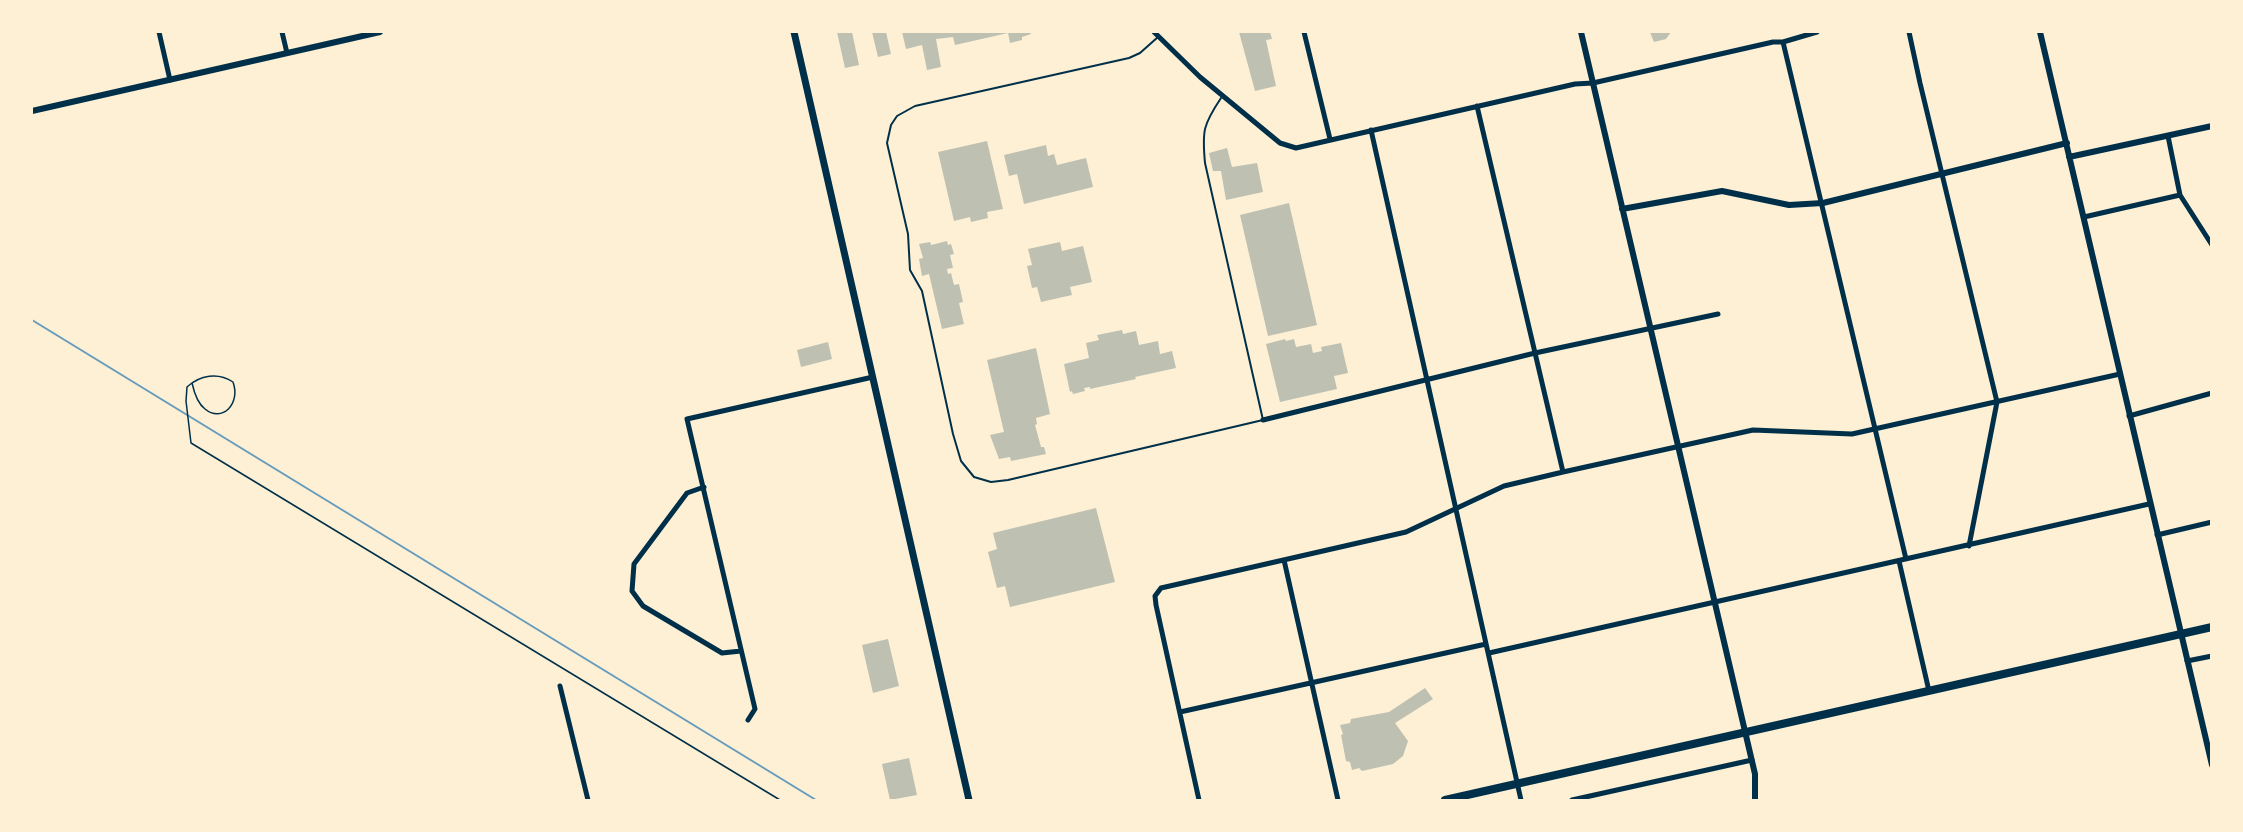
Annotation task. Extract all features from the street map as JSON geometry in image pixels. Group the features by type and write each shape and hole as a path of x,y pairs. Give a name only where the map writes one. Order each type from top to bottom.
{"main road":[{"path":"794,32 969,801"},
{"path":"1444,801 2211,627"}],"street":[{"path":"159,32 170,80"},
{"path":"282,32 287,53"},
{"path":"32,111 380,32"},
{"path":"1304,32 1330,140"},
{"path":"1581,32 1752,760 1755,774 1755,801"},
{"path":"1156,34 1200,77 1280,143 1296,148 1477,105 1575,84 1593,83 1773,42 1783,42 1817,32"},
{"path":"1909,32 1997,402 1969,546"},
{"path":"2040,32 2211,765"},
{"path":"1783,42 1906,560"},
{"path":"1477,105 1563,472"},
{"path":"2069,157 2211,126"},
{"path":"1371,130 1521,801"},
{"path":"2168,136 2180,195 2211,245"},
{"path":"1622,209 1722,191 1789,205 1823,203 2067,143"},
{"path":"2084,217 2180,195"},
{"path":"1263,420 1535,353 1718,314"},
{"path":"1199,801 1156,605 1155,596 1161,588 1406,532 1504,486 1563,472 1753,430 1852,434 2120,374"},
{"path":"748,720 755,709 687,420 873,377"},
{"path":"2129,416 2211,393"},
{"path":"704,488 687,494 634,564 632,591 644,606 722,653 741,651"},
{"path":"1489,653 2150,504"},
{"path":"2157,535 2211,522"},
{"path":"1284,560 1338,801"},
{"path":"1899,561 1929,691"},
{"path":"1179,712 1486,644"},
{"path":"2187,662 2211,656"},
{"path":"560,686 588,801"},
{"path":"1572,801 1752,760"}],"lane":[{"path":"1156,34 1140,53 1129,58 915,106 897,116 891,125 887,143 908,234 910,270 922,291 961,461 975,477 991,482 1008,480 1263,420 1205,163 1203,135 1208,117 1223,95"}],"path":[{"path":"192,383 198,400 206,410 222,412 236,399 233,382 225,377 202,377 192,383 187,387 186,401 191,442 762,787 780,801"}],"building":[{"path":"837,32 852,32 859,65 845,68"},
{"path":"872,32 886,32 891,54 878,57"},
{"path":"902,32 1030,32 1031,34 1022,37 1022,40 1010,43 1008,33 955,45 953,37 936,39 941,67 927,70 922,45 906,49"},
{"path":"1239,32 1270,32 1272,39 1266,40 1276,86 1255,91"},
{"path":"1650,32 1671,32 1666,39 1654,42"},
{"path":"987,141 1003,209 987,212 988,218 971,222 970,217 954,221 938,152"},
{"path":"1046,145 1048,156 1054,154 1057,165 1086,158 1093,187 1024,204 1017,174 1009,176 1004,155"},
{"path":"1227,148 1232,167 1257,163 1263,192 1226,200 1221,171 1213,171 1209,153"},
{"path":"1289,203 1317,325 1268,336 1240,215"},
{"path":"947,241 948,245 951,244 954,254 950,255 953,268 947,269 948,274 951,273 954,285 959,284 963,302 959,303 964,324 942,329 929,274 922,276 919,259 923,258 919,244 930,242 931,245"},
{"path":"1060,242 1062,251 1083,246 1092,282 1070,287 1072,295 1041,302 1037,287 1032,288 1027,266 1032,265 1028,249"},
{"path":"1122,330 1123,334 1136,331 1139,345 1158,341 1160,354 1172,351 1176,368 1090,389 1090,387 1084,388 1085,391 1073,394 1072,391 1070,392 1064,364 1089,358 1086,343 1099,340 1097,335"},
{"path":"1285,339 1286,341 1294,339 1296,347 1311,344 1313,353 1322,351 1321,347 1341,343 1348,373 1334,376 1337,389 1280,402 1266,344"},
{"path":"828,342 832,359 801,367 797,350"},
{"path":"1036,348 1050,414 1036,418 1037,424 1035,425 1041,447 1044,447 1046,454 1011,461 1010,457 999,459 990,435 1004,432 987,360"},
{"path":"1096,508 1115,582 1010,607 1005,586 997,588 988,552 997,549 993,533"},
{"path":"888,639 899,686 873,693 862,645"},
{"path":"1425,688 1433,699 1395,723 1408,741 1403,756 1393,764 1362,771 1359,768 1352,770 1350,762 1346,761 1340,725 1350,723 1351,719 1389,712"},
{"path":"909,758 917,795 890,800 882,764"}],"waterway":[{"path":"32,320 816,800"}]}
